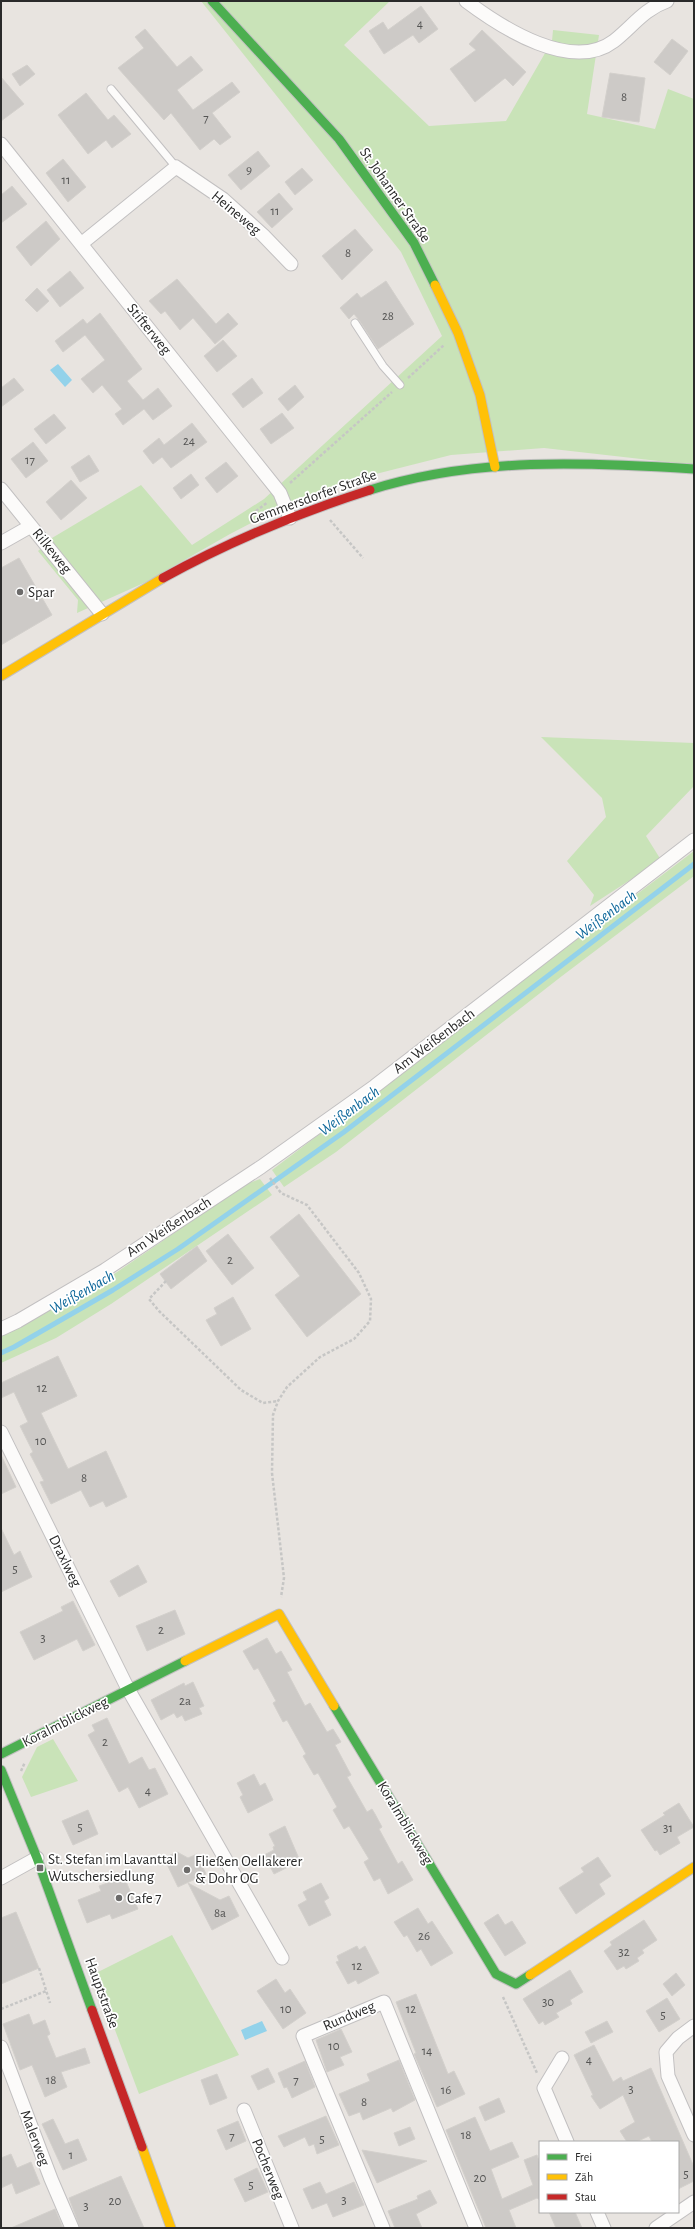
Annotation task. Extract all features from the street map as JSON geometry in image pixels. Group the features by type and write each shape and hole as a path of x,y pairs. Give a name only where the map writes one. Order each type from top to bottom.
{"street":[{"name":"St. Johanner Straße","path":"212,1 339,139 414,243 458,333 480,395 495,467"},
{"path":"466,1 534,42 559,51 581,53 600,51 615,41 646,11 667,1"},
{"name":"Stifterweg","path":"1,144 280,493 290,518"},
{"path":"81,244 176,167"},
{"name":"Heineweg","path":"176,167 223,199 263,235 291,264"},
{"name":"Gemmersdorfer Straße","path":"1,676 102,614 207,554 290,518 324,505 383,486 432,475 495,467 555,463 612,464 694,469"},
{"name":"Rilkeweg","path":"1,489 102,614"},
{"path":"1,543 31,526"},
{"name":"Am Weißenbach","path":"1,1329 18,1322 105,1270 267,1162 375,1086 694,840"},
{"name":"Draxlweg","path":"1,1432 128,1689"},
{"name":"Koralmblickweg","path":"1,1754 279,1614 496,1974 506,1979"},
{"path":"128,1689 282,1958"},
{"name":"Hauptstraße","path":"1,1770 37,1858 171,2228"},
{"path":"1,1878 37,1858"},
{"path":"506,1979 516,1984 694,1867"},
{"name":"Rundweg","path":"383,2228 303,2036 384,2002 476,2228"},
{"path":"694,2026 678,2038 666,2052 668,2076 694,2135"},
{"name":"Malerweg","path":"1,2047 51,2179 72,2228"},
{"path":"562,2058 544,2088 567,2141"},
{"name":"Pocherweg","path":"244,2110 292,2228"},
{"path":"679,2212 694,2202"},
{"path":"597,2213 604,2228"},
{"path":"656,2228 678,2213"}],"lane":[{"name":"Heineweg","path":"111,89 176,167"},
{"path":"355,323 383,366 400,385"}],"path":[{"path":"251,515 280,493 458,333"},
{"path":"324,505 328,519 363,558"},
{"path":"266,1173 281,1193 307,1205 360,1273 371,1298 370,1321 354,1339 320,1357 287,1386 278,1401 273,1415 272,1473 284,1578 279,1614"},
{"path":"166,1281 149,1299 159,1312 240,1390 263,1403 278,1401"},
{"path":"38,1968 50,2003"},
{"path":"506,1979 500,1990 544,2088"},
{"path":"1,2009 46,1991"}],"green space":[{"path":"201,1 390,1 344,45 429,126 506,121 552,41 553,30 599,35 587,114 655,129 668,89 694,99 694,465 544,448 451,455 344,482 294,501 230,534 146,582 77,613 78,600 38,551 52,538 141,485 192,545 264,499 442,336 401,252"},
{"path":"541,737 694,743 694,786 646,836 661,860 590,906 594,895 567,861 606,817 602,798"},
{"path":"694,851 694,876 562,976 336,1152 284,1187 272,1170"},
{"path":"260,1179 272,1195 111,1304 56,1338 1,1363 1,1336 101,1283 246,1184"},
{"path":"53,1739 78,1781 31,1797 22,1777 37,1747"},
{"path":"172,1935 239,2055 139,2094 94,1974"}],"water":[{"path":"58,364 72,380 65,387 50,370"},
{"path":"262,2021 267,2031 245,2040 241,2030"}],"building":[{"path":"421,6 438,29 419,43 413,35 384,54 369,31 383,22 388,30"},
{"path":"145,29 177,67 191,56 203,70 177,90 193,110 232,82 240,92 212,113 231,137 220,145 214,139 200,150 171,113 164,120 118,68 144,48 135,37"},
{"path":"482,30 526,72 513,86 505,78 475,102 450,69 476,50 469,44"},
{"path":"672,39 688,51 670,75 654,62"},
{"path":"27,65 35,74 20,86 12,74"},
{"path":"610,73 645,78 639,122 602,117"},
{"path":"1,77 24,104 1,121"},
{"path":"86,93 108,120 114,115 131,134 112,148 106,140 88,154 58,115"},
{"path":"258,151 270,166 241,190 228,175"},
{"path":"63,159 86,187 68,202 46,173"},
{"path":"302,168 313,180 295,195 285,182"},
{"path":"12,186 27,204 1,223 1,195"},
{"path":"279,193 293,209 272,228 257,212"},
{"path":"46,221 60,239 31,266 16,247"},
{"path":"355,229 373,250 342,280 322,256"},
{"path":"70,271 84,288 60,307 47,290"},
{"path":"177,279 216,324 228,313 238,324 215,344 193,318 180,330 165,311 161,314 149,301"},
{"path":"386,281 414,324 378,349 354,314 349,319 340,308 357,293 361,298"},
{"path":"37,288 49,301 37,312 25,300"},
{"path":"100,313 142,369 127,381 143,400 158,388 172,406 153,420 144,409 123,425 115,414 122,409 102,385 93,393 81,379 105,360 85,335 63,352 55,341 83,319 87,324"},
{"path":"223,340 237,356 217,372 204,356"},
{"path":"14,378 24,390 1,407 1,388"},
{"path":"252,378 263,393 243,408 232,394"},
{"path":"295,385 304,397 288,411 278,399"},
{"path":"282,413 294,428 271,444 260,429"},
{"path":"54,414 66,428 46,444 34,429"},
{"path":"192,423 207,442 171,468 162,457 153,464 143,451 159,438 164,445"},
{"path":"33,442 48,461 26,478 11,459"},
{"path":"89,455 99,471 80,482 71,467"},
{"path":"226,462 238,476 217,493 205,478"},
{"path":"191,474 199,485 181,499 173,488"},
{"path":"71,480 87,498 61,520 46,502"},
{"name":"Spar","path":"19,558 52,615 1,645 1,568"},
{"path":"299,1214 361,1294 307,1337 275,1295 300,1276 270,1237"},
{"path":"228,1234 254,1268 232,1285 206,1251"},
{"path":"197,1246 207,1261 171,1289 160,1274"},
{"path":"233,1297 251,1329 221,1346 206,1320 217,1314 214,1308"},
{"path":"58,1356 77,1396 41,1413 68,1469 106,1451 127,1497 106,1507 103,1501 90,1507 81,1490 51,1504 40,1482 44,1481 30,1454 33,1452 20,1426 28,1422 14,1392 1,1398 1,1383"},
{"path":"1,1455 16,1487 1,1494"},
{"path":"1,1528 14,1555 20,1551 32,1577 1,1592"},
{"path":"138,1565 147,1582 119,1597 110,1581"},
{"path":"73,1601 95,1645 83,1651 77,1639 34,1660 20,1632 63,1611 61,1607"},
{"path":"175,1610 185,1634 147,1651 136,1626"},
{"path":"267,1638 276,1654 281,1651 292,1670 287,1672 305,1706 310,1703 327,1732 333,1729 341,1742 335,1745 351,1775 347,1777 367,1812 372,1809 375,1814 382,1827 379,1829 398,1864 402,1861 413,1880 388,1894 380,1878 374,1881 364,1862 369,1859 349,1826 344,1829 333,1810 337,1807 318,1773 314,1775 303,1756 306,1754 287,1720 283,1722 273,1703 276,1701 258,1668 254,1670 243,1651"},
{"path":"193,1682 204,1706 199,1708 202,1714 185,1721 182,1715 177,1718 174,1713 161,1720 151,1700 184,1683 185,1686"},
{"path":"107,1718 129,1764 142,1757 149,1770 155,1768 168,1794 139,1808 128,1787 119,1792 88,1735 95,1731 92,1725"},
{"path":"254,1774 260,1786 265,1783 273,1800 248,1813 240,1797 243,1795 237,1783"},
{"path":"679,1803 694,1827 677,1837 680,1843 660,1855 657,1850 655,1851 641,1830 665,1815 663,1813"},
{"path":"88,1810 98,1834 73,1845 62,1821"},
{"path":"285,1826 300,1861 274,1874 264,1855 274,1850 273,1847 275,1846 269,1834"},
{"name":"Fließen Oellakerer & Dohr OG","path":"177,1852 188,1858 197,1854 206,1874 178,1887 164,1858"},
{"path":"598,1857 611,1876 599,1884 605,1894 576,1914 559,1888 584,1872 581,1868"},
{"path":"124,1877 138,1909 112,1919 110,1914 87,1923 78,1900 101,1891 99,1886"},
{"path":"188,1883 220,1900 229,1896 239,1916 212,1930"},
{"path":"321,1883 329,1898 324,1901 331,1915 309,1926 298,1905 307,1900 303,1892"},
{"path":"418,1908 428,1924 432,1921 453,1953 431,1966 421,1949 417,1952 407,1935 404,1937 394,1922"},
{"path":"16,1912 39,1968 1,1984 1,1918"},
{"path":"498,1914 505,1925 512,1921 526,1943 505,1956 484,1923"},
{"path":"644,1920 657,1940 642,1950 644,1953 637,1958 639,1961 626,1969 624,1966 617,1970 604,1951 612,1945 610,1942"},
{"path":"357,1946 359,1950 365,1946 379,1973 358,1984 356,1980 348,1984 336,1962 339,1961 337,1956"},
{"path":"570,1970 583,1992 570,2000 572,2004 556,2013 559,2017 545,2025 543,2021 539,2024 523,1999"},
{"path":"676,1973 685,1985 672,1996 663,1984"},
{"path":"276,1979 285,1993 290,1989 306,2013 283,2029 257,1991"},
{"path":"416,1994 448,2074 454,2071 465,2094 437,2107 414,2054 416,2053 396,2002"},
{"path":"667,1998 680,2019 659,2032 646,2011"},
{"path":"29,2014 33,2025 45,2020 50,2034 47,2036 56,2058 85,2048 90,2063 61,2072 67,2087 45,2097 32,2065 20,2070 3,2024"},
{"path":"607,2021 613,2032 591,2043 585,2032"},
{"path":"341,2029 352,2052 340,2057 344,2065 327,2072 316,2040"},
{"path":"594,2045 613,2082 621,2077 623,2081 651,2068 694,2167 694,2181 679,2188 679,2141 652,2141 649,2136 638,2141 626,2141 620,2131 635,2122 623,2095 600,2109 591,2096 593,2095 574,2055"},
{"path":"399,2060 415,2100 393,2112 391,2108 363,2120 360,2112 349,2116 339,2094 370,2081 367,2074"},
{"path":"305,2061 315,2087 292,2098 287,2087 284,2088 278,2073"},
{"path":"268,2068 275,2082 258,2090 251,2076"},
{"path":"217,2074 227,2098 210,2105 201,2080"},
{"path":"499,2098 505,2112 485,2121 479,2107"},
{"path":"326,2116 339,2145 317,2154 314,2144 309,2146 305,2137 284,2147 278,2136"},
{"path":"475,2117 490,2151 512,2142 519,2157 491,2169 502,2199 533,2185 524,2160 537,2155 539,2161 539,2199 537,2198 509,2210 516,2228 486,2228 446,2130"},
{"path":"53,2119 65,2144 78,2139 87,2160 63,2170 42,2124"},
{"path":"238,2121 246,2141 226,2150 217,2130"},
{"path":"410,2127 415,2139 399,2146 394,2133"},
{"path":"362,2150 427,2161 377,2183"},
{"path":"11,2154 17,2168 31,2162 40,2184 16,2194 12,2183 1,2188 1,2158"},
{"path":"257,2168 268,2192 245,2202 234,2179"},
{"path":"121,2176 144,2228 80,2228 69,2198"},
{"path":"320,2182 326,2194 354,2182 364,2205 333,2217 327,2203 312,2209 303,2189"},
{"path":"430,2190 437,2203 416,2214 422,2228 395,2228 388,2211 418,2199 417,2196"},
{"path":"55,2209 63,2228 11,2228"},
{"path":"549,2213 575,2213 582,2228 556,2228"}],"waterway":[{"name":"Weißenbach","path":"1,1353 113,1290 178,1249 344,1132 694,864"}],"traffic: fast":[{"path":"212,1 339,139 414,243 435,285"},
{"path":"370,490 409,479 449,472 531,464 613,465 694,469"},
{"path":"1,1754 185,1661"},
{"path":"334,1706 496,1974 516,1984 530,1975"},
{"path":"1,1770 37,1858 92,2010"}],"traffic: slow":[{"path":"435,285 458,333 480,395 495,467"},
{"path":"1,676 163,578"},
{"path":"185,1661 279,1614 334,1706"},
{"path":"530,1975 694,1867"},
{"path":"142,2147 171,2228"}],"traffic: jam":[{"path":"163,578 239,540 317,508 370,490"},
{"path":"92,2010 142,2147"}],"place":[{"name":"Spar","path":"20,592"},
{"name":"St. Stefan im Lavanttal Wutschersiedlung","path":"40,1868"},
{"name":"Fließen Oellakerer & Dohr OG","path":"187,1870"},
{"name":"Cafe 7","path":"119,1898"}]}
